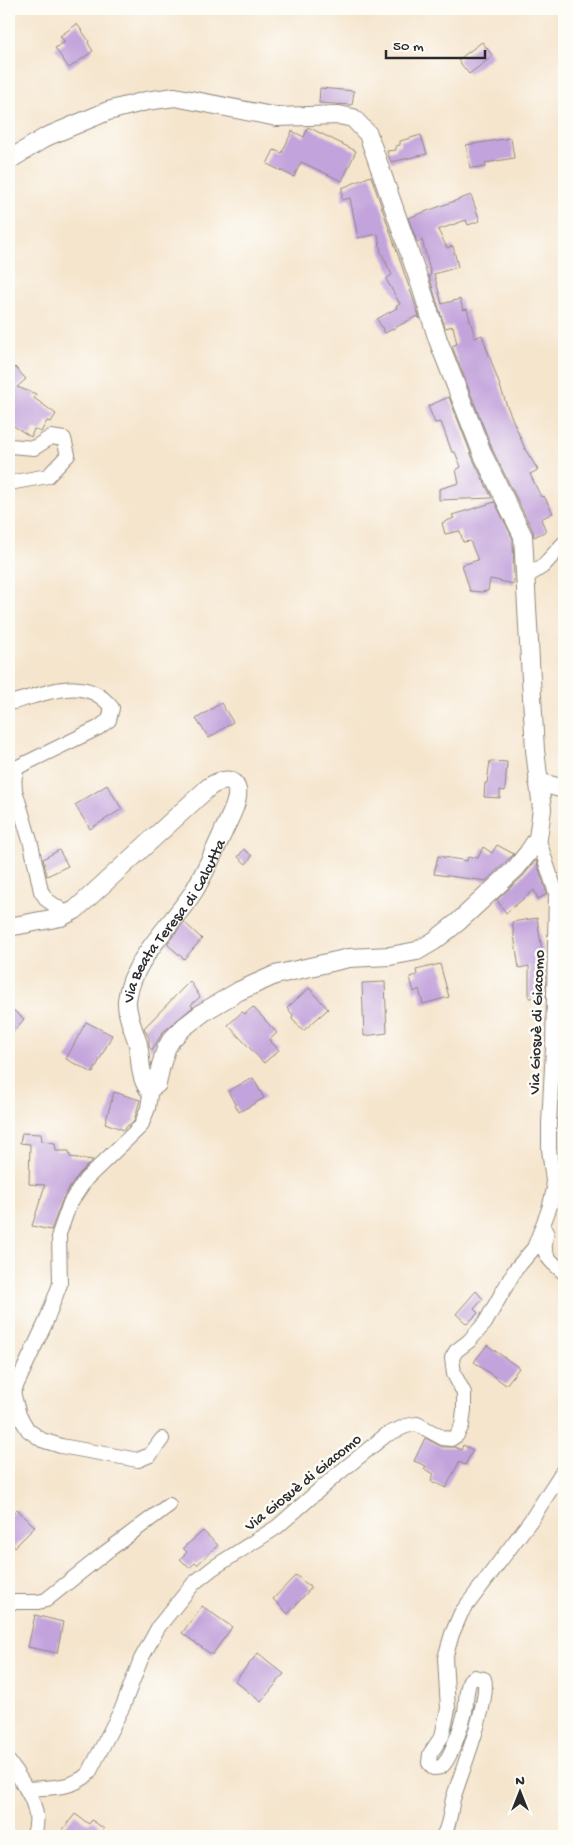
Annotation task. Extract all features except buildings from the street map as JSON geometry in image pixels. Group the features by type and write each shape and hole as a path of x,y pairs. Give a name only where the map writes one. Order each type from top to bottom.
{"street":[{"path":"9,160 46,137 108,111 146,101 175,97 277,117 339,115 353,118 368,134 438,340 483,455 523,536 529,658 538,782 542,809 538,838 528,853 516,868 440,936 417,951 390,956 349,958 275,975 239,991 205,1011 184,1027 171,1040 163,1058 157,1084 151,1088 148,1108 141,1126 86,1178 70,1203 59,1234 60,1284 45,1324 11,1396 28,1430 42,1440 55,1444 138,1460 150,1456 162,1439"},
{"path":"9,483 48,476 68,455 64,439 51,437 34,448 10,446"},
{"path":"526,577 543,566 564,544"},
{"path":"9,703 69,687 95,693 106,700 112,708 109,720 98,728 18,766 15,773 15,790 31,844 41,891 47,900 67,914"},
{"name":"Via Beata Teresa di Calcutta","path":"9,927 50,920 75,910 209,787 223,780 234,784 236,790 234,806 206,869 193,892 144,958 130,986 127,1003 128,1011 138,1047 143,1076 148,1088 151,1088"},
{"path":"538,782 564,789"},
{"name":"Via Giosuè di Giacomo","path":"26,1789 72,1784 82,1780 89,1773 123,1706 141,1659 159,1626 194,1583 213,1568 277,1527 386,1435 406,1426 417,1424 442,1438 451,1439 457,1435 462,1425 464,1393 454,1374 452,1358 456,1351 479,1331 494,1310 514,1270 534,1248 549,1209 554,1189 549,1149 549,1123 553,1049 556,893 538,838"},
{"name":"Via Giosuè di Giacomo","path":"549,1209 550,1220 543,1247 548,1258 564,1273"},
{"path":"443,1836 447,1829 453,1800 483,1702 486,1684 484,1679 475,1677 470,1680 465,1692 465,1710 456,1737 443,1765 439,1768 433,1768 429,1763 430,1754 442,1736 448,1709 445,1658 452,1634 461,1613 531,1520 564,1469"},
{"path":"9,1602 38,1602 46,1600 169,1505"},
{"path":"9,1762 26,1789 35,1808 37,1819 33,1836"}]}
